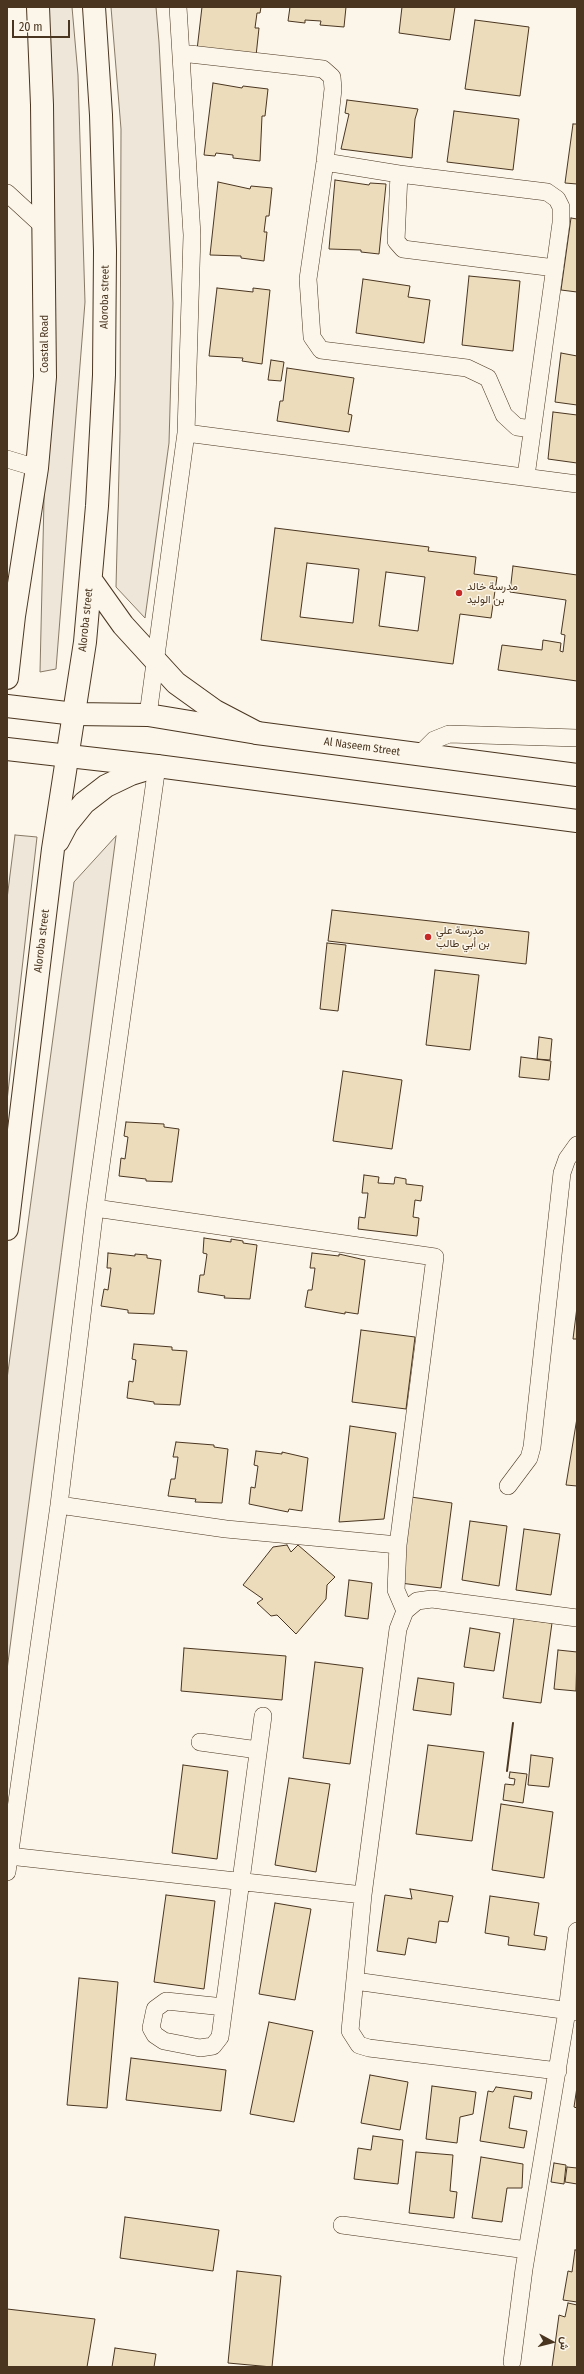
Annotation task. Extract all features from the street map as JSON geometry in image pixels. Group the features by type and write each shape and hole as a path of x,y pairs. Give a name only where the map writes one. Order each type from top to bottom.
{"main road":[{"name":"Coastal Road","path":"7,678 11,621 37,468 45,377 44,227 38,7"},
{"name":"Aloroba street","path":"7,1229 53,849 75,714 91,580 97,506 104,375 105,251 101,115 94,7"},
{"path":"91,580 123,625 155,662 195,698 228,719 257,732"},
{"name":"Al Naseem Street","path":"7,706 75,714 148,714 257,732 577,775"},
{"path":"7,749 157,766 577,821"},
{"path":"53,849 67,824 84,803 106,786 131,774 157,766"}],"street":[{"path":"148,714 186,432 192,235 178,7"},
{"path":"181,53 323,69 332,77 333,89 325,162 308,279 312,337 321,350 467,368 488,378 504,415 517,427 533,429"},
{"path":"325,162 399,174 547,192 557,199 561,207 555,268 526,476"},
{"path":"399,174 396,241 403,249 555,268"},
{"path":"7,193 44,227"},
{"path":"186,432 526,476 577,484"},
{"path":"7,459 37,468"},
{"path":"420,754 434,740 449,734 577,738"},
{"path":"157,766 95,1208 59,1505 8,1864 239,1882 363,1896"},
{"path":"508,1486 529,1458 532,1447 562,1173 567,1159 577,1145"},
{"path":"95,1208 435,1257 398,1545 396,1590 405,1611"},
{"path":"59,1505 226,1529 398,1545"},
{"path":"558,2071 359,2045 350,2030 363,1896 398,1629 405,1611 417,1601 432,1599 577,1618"},
{"path":"224,2006 239,1882 263,1716"},
{"path":"200,1742 258,1750"},
{"path":"512,2362 528,2250 558,2071 572,2011 577,1931"},
{"path":"355,1981 572,2011"},
{"path":"342,2225 528,2250"}],"shaded area":[{"path":"46,7 72,7 78,75 85,302 56,669 40,672 52,154"},
{"path":"111,7 156,7 159,42 173,303 169,443 145,618 116,587 120,431 121,129"},
{"path":"15,835 37,837 7,1101 7,899"},
{"path":"116,836 7,1670 7,1379 74,882"}],"building":[{"path":"202,7 261,7 260,13 257,13 255,28 259,28 256,56 197,50"},
{"path":"290,7 346,7 344,27 320,25 321,21 305,20 305,23 288,21"},
{"path":"402,7 455,7 450,40 399,33"},
{"path":"475,20 529,27 520,96 465,89"},
{"path":"213,83 242,88 243,86 268,89 265,116 262,116 260,161 233,158 233,155 216,153 215,156 204,155"},
{"path":"347,100 418,109 415,119 412,158 341,149 349,114 345,113"},
{"path":"454,111 519,119 513,170 447,162"},
{"path":"573,124 577,124 577,184 565,183"},
{"path":"335,180 369,185 370,183 386,184 379,254 361,252 361,250 329,249"},
{"path":"218,182 250,189 251,186 272,188 269,216 266,216 264,232 267,232 264,261 241,258 241,256 210,255"},
{"path":"571,218 577,219 577,292 561,290"},
{"path":"469,276 520,281 513,351 462,345"},
{"path":"363,279 410,286 408,297 430,300 424,343 356,333"},
{"path":"217,288 253,292 253,288 270,290 262,364 242,361 243,358 209,356"},
{"path":"561,353 577,356 577,405 555,402"},
{"path":"271,360 284,362 281,381 268,380"},
{"path":"287,368 354,378 348,414 352,415 349,432 277,421 280,401 283,401"},
{"path":"553,412 577,415 577,463 548,459"},
{"name":"مدرسة خالد بن الوليد","path":"275,528 429,547 428,551 476,557 474,574 497,577 491,618 460,614 453,664 261,640","holes":["307,563 359,569 353,623 300,617","386,572 425,577 418,631 379,626"]},
{"path":"513,566 577,575 577,681 498,670 502,645 542,650 543,640 561,643 560,651 563,652 565,635 561,634 566,600 510,592"},
{"name":"مدرسة علي بن أبي طالب","path":"332,910 529,932 526,964 328,941"},
{"path":"327,943 346,945 338,1011 320,1009"},
{"path":"435,970 479,975 470,1050 426,1045"},
{"path":"539,1037 552,1039 550,1060 537,1059"},
{"path":"521,1057 551,1061 549,1080 519,1077"},
{"path":"343,1071 402,1080 392,1149 333,1141"},
{"path":"126,1122 164,1124 164,1127 179,1129 172,1182 146,1181 146,1179 119,1176 121,1158 125,1159 128,1137 124,1136"},
{"path":"364,1175 379,1177 378,1183 394,1184 395,1177 406,1179 406,1184 423,1186 421,1201 415,1200 413,1217 419,1218 417,1236 358,1229 359,1217 365,1218 368,1193 362,1193"},
{"path":"204,1238 231,1242 231,1239 257,1245 250,1299 224,1298 225,1296 198,1292 200,1275 204,1275 207,1254 203,1253"},
{"path":"108,1253 135,1256 135,1254 147,1255 147,1258 161,1260 154,1314 128,1313 128,1310 101,1306 104,1289 108,1290 111,1268 107,1268"},
{"path":"312,1253 339,1256 339,1254 365,1260 358,1314 345,1312 345,1314 305,1307 308,1290 312,1290 315,1268 310,1268"},
{"path":"577,1307 577,1339 573,1339"},
{"path":"361,1330 415,1337 406,1409 352,1402"},
{"path":"134,1344 172,1347 172,1350 187,1351 180,1405 154,1404 154,1402 127,1398 129,1381 133,1382 136,1360 132,1359"},
{"path":"577,1418 577,1486 566,1485"},
{"path":"350,1426 396,1433 384,1519 339,1522"},
{"path":"176,1442 214,1445 214,1447 228,1449 222,1503 195,1502 196,1499 168,1496 171,1479 175,1479 178,1457 173,1457"},
{"path":"256,1451 282,1454 282,1452 308,1458 302,1511 289,1509 288,1512 249,1504 251,1487 255,1488 258,1466 254,1465"},
{"path":"411,1497 452,1503 441,1588 400,1583"},
{"path":"470,1521 507,1526 499,1586 462,1580"},
{"path":"524,1529 560,1534 551,1595 516,1590"},
{"path":"287,1545 291,1552 298,1545 335,1577 327,1585 326,1599 296,1634 277,1615 271,1616 257,1603 263,1599 243,1585 273,1547"},
{"path":"349,1580 372,1583 368,1619 345,1616"},
{"path":"514,1618 552,1623 541,1703 503,1698"},
{"path":"470,1628 500,1633 494,1671 464,1667"},
{"path":"184,1648 286,1656 282,1700 181,1691"},
{"path":"558,1650 577,1652 576,1691 554,1689"},
{"path":"315,1662 363,1668 350,1764 303,1758"},
{"path":"418,1678 454,1683 451,1715 413,1710"},
{"path":"428,1745 484,1752 472,1841 416,1834"},
{"path":"531,1755 553,1758 549,1787 528,1785"},
{"path":"183,1765 228,1771 217,1859 172,1853"},
{"path":"510,1772 527,1774 523,1803 503,1800 505,1784 514,1785 515,1779 509,1778"},
{"path":"289,1778 330,1784 316,1872 275,1865"},
{"path":"501,1804 553,1812 544,1878 492,1870"},
{"path":"410,1889 453,1896 448,1922 439,1921 436,1943 408,1938 405,1955 377,1951 385,1895 412,1899"},
{"path":"166,1895 215,1901 204,1989 154,1982"},
{"path":"490,1896 539,1903 534,1935 547,1937 545,1950 508,1945 509,1937 485,1933"},
{"path":"275,1903 311,1909 295,2000 259,1994"},
{"path":"79,1978 118,1982 107,2108 67,2105"},
{"path":"269,2022 313,2031 294,2122 250,2114"},
{"path":"131,2058 226,2070 221,2111 126,2100"},
{"path":"370,2075 408,2082 400,2130 361,2123"},
{"path":"432,2086 476,2092 473,2114 460,2117 457,2143 426,2139"},
{"path":"496,2087 532,2092 531,2099 514,2096 509,2128 527,2131 524,2148 480,2141 488,2091 493,2092"},
{"path":"577,2087 577,2108 574,2107"},
{"path":"373,2136 403,2140 398,2184 354,2179 358,2148 371,2150"},
{"path":"416,2152 453,2155 450,2191 457,2192 454,2218 409,2213"},
{"path":"481,2157 523,2164 522,2188 507,2188 502,2222 472,2218"},
{"path":"554,2163 566,2165 564,2184 551,2182"},
{"path":"567,2167 577,2168 577,2184 565,2182"},
{"path":"125,2217 219,2230 213,2271 120,2258"},
{"path":"575,2250 577,2250 577,2302 563,2300 568,2271 572,2272"},
{"path":"237,2271 281,2276 272,2367 228,2363"},
{"path":"568,2303 577,2305 577,2367 552,2367 559,2315 565,2317"},
{"path":"7,2309 95,2319 87,2367 7,2367"},
{"path":"115,2348 156,2354 154,2367 112,2367"}],"wall":[{"path":"507,1771 513,1723"}],"place":[{"name":"مدرسة خالد بن الوليد","path":"459,593"},
{"name":"مدرسة علي بن أبي طالب","path":"428,937"}]}
